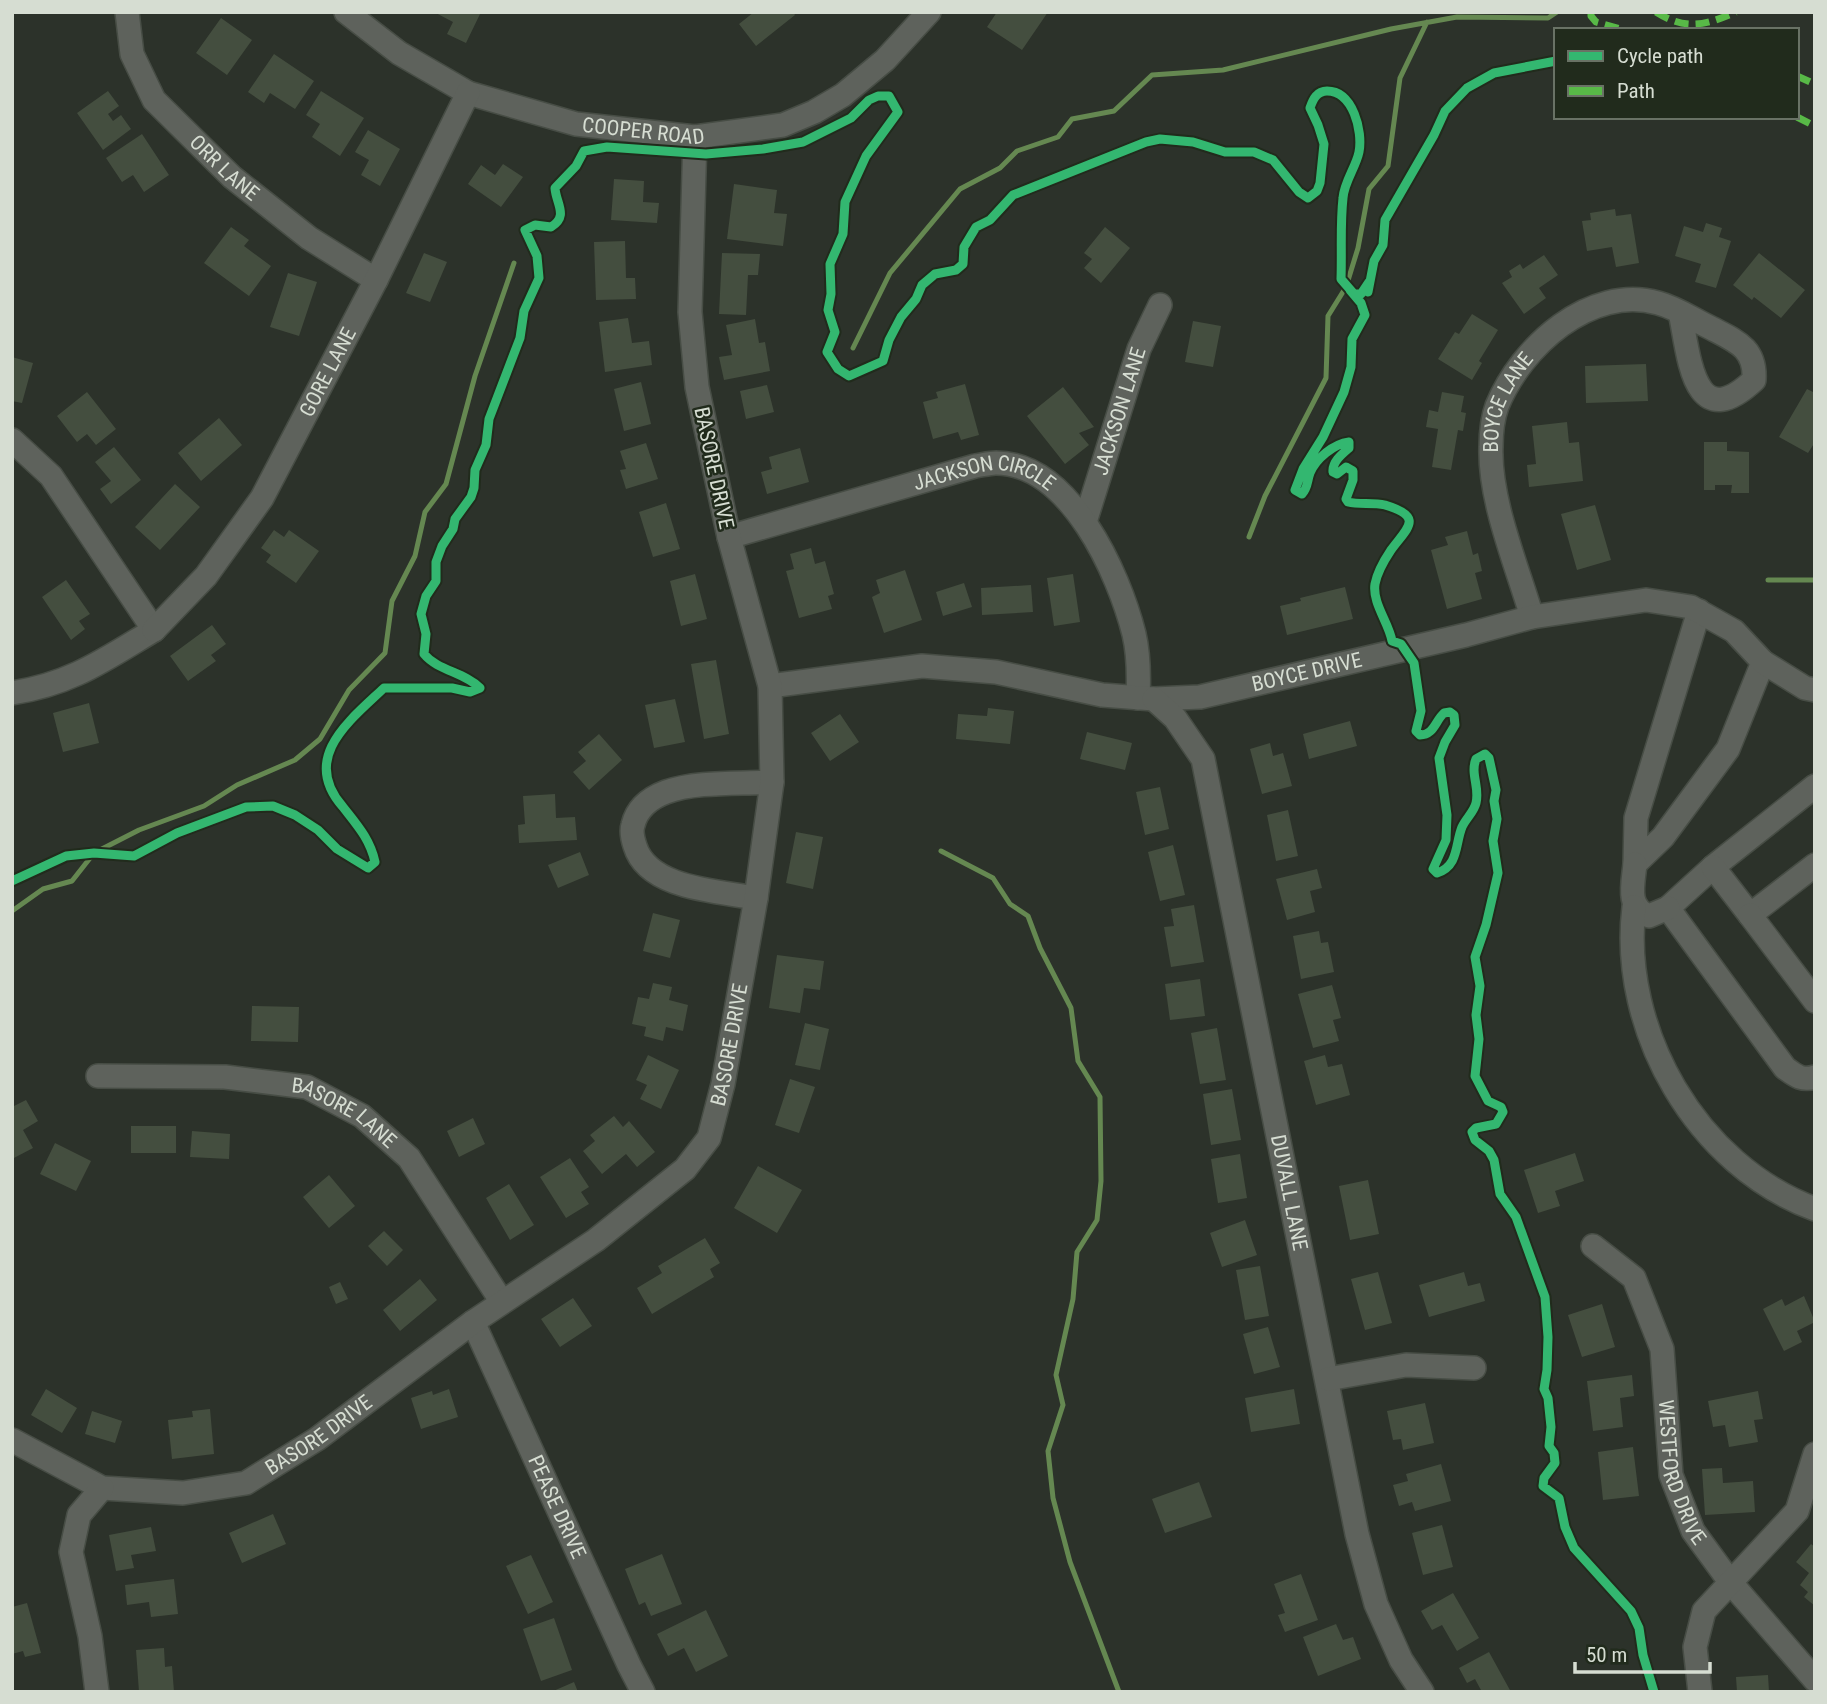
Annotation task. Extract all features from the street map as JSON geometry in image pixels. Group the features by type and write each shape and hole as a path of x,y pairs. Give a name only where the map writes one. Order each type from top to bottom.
{"street":[{"name":"ORR LANE","path":"127,12 132,54 154,100 232,177 309,238 376,280"},
{"name":"COOPER ROAD","path":"355,16 399,53 468,93 576,124 695,137 783,125 814,112 843,95 885,60 929,12"},
{"name":"GORE LANE","path":"12,693 41,689 75,677 154,630 206,576 262,498 376,280 468,93"},
{"name":"BASORE DRIVE","path":"12,1440 102,1488 183,1493 246,1483 317,1439 473,1322 596,1240 685,1169 709,1138 723,1084 756,898 772,782 770,686 729,537 696,387 690,312 695,137"},
{"name":"BOYCE LANE","path":"1532,617 1494,491 1491,447 1496,407 1516,370 1544,339 1570,319 1599,305 1628,300 1658,302 1680,312"},
{"name":"JACKSON LANE","path":"1085,522 1139,349 1160,305"},
{"path":"12,440 51,476 154,630"},
{"name":"JACKSON CIRCLE","path":"729,537 975,466 996,463 1017,466 1036,474 1057,489 1085,522 1115,578 1134,635 1146,699"},
{"name":"BOYCE DRIVE","path":"770,686 922,666 996,672 1102,695 1146,699 1200,697 1532,617 1646,600 1691,607 1699,611 1734,631 1763,662 1805,688 1815,690"},
{"path":"1699,611 1636,818 1631,937 1634,974 1649,1034 1671,1080 1705,1133 1742,1169 1794,1201 1815,1209"},
{"path":"1634,864 1663,837 1728,749 1763,662"},
{"name":"DUVALL LANE","path":"1146,699 1175,718 1203,758 1357,1534 1376,1604 1401,1660 1422,1692"},
{"path":"756,898 679,884 654,872 638,857 632,826 639,810 649,800 665,792 682,788 772,782"},
{"path":"1634,907 1649,916 1668,908 1713,867 1815,786"},
{"path":"1750,915 1815,864"},
{"path":"1713,867 1815,1001"},
{"path":"1668,908 1785,1068 1799,1078 1806,1080 1815,1077"},
{"name":"BASORE LANE","path":"98,1076 225,1077 307,1087 362,1116 409,1158 502,1302"},
{"name":"WESTFORD DRIVE","path":"1593,1246 1634,1278 1662,1349 1671,1475 1693,1531 1731,1583 1815,1680"},
{"name":"PEASE DRIVE","path":"473,1322 643,1692"},
{"path":"1328,1379 1406,1365 1474,1368"},
{"path":"1700,1692 1695,1647 1704,1611 1797,1511 1815,1454"},
{"path":"97,1692 86,1613 71,1552 79,1516 102,1488"}],"building":[{"path":"434,12 481,12 466,43 447,34 453,22"},
{"path":"754,12 793,12 795,15 756,46 739,24"},
{"path":"997,12 1048,12 1022,50 987,27"},
{"path":"221,18 252,40 227,75 196,53"},
{"path":"274,54 314,81 295,109 270,93 264,103 248,92"},
{"path":"108,91 119,106 108,114 113,121 121,115 131,129 103,150 77,113"},
{"path":"321,91 364,118 340,156 312,137 320,124 306,115"},
{"path":"368,130 400,149 380,186 361,175 369,160 355,152"},
{"path":"142,134 169,175 144,192 133,175 122,182 106,158"},
{"path":"503,164 523,177 501,207 468,184 481,165 495,175"},
{"path":"614,179 644,181 643,202 659,203 657,223 611,220"},
{"path":"734,184 777,190 774,213 787,214 783,246 727,239"},
{"path":"1615,209 1616,216 1631,214 1639,263 1616,267 1612,247 1587,251 1582,221 1591,220 1590,213"},
{"path":"1706,223 1722,228 1719,237 1731,241 1716,288 1695,282 1701,264 1675,256 1684,226 1703,232"},
{"path":"231,227 249,240 244,246 271,266 249,296 204,263"},
{"path":"1105,227 1130,248 1101,283 1084,268 1092,259 1084,253"},
{"path":"625,241 626,278 635,278 636,299 596,300 594,242"},
{"path":"424,253 447,262 430,302 406,293"},
{"path":"722,253 760,254 758,275 748,275 746,315 719,314"},
{"path":"1759,253 1805,290 1781,318 1733,285"},
{"path":"1544,255 1558,275 1539,288 1546,298 1524,314 1502,283 1512,277 1509,271 1520,264 1523,269"},
{"path":"288,273 317,282 299,336 270,327"},
{"path":"1472,314 1498,330 1479,361 1482,363 1472,380 1438,359 1455,332 1459,334"},
{"path":"628,318 632,343 649,341 652,365 605,372 599,322"},
{"path":"755,319 759,343 765,342 770,371 724,380 719,357 732,355 726,325"},
{"path":"1193,321 1221,326 1213,367 1185,362"},
{"path":"12,357 33,363 22,403 12,401"},
{"path":"1646,364 1648,401 1586,403 1585,366"},
{"path":"641,382 651,424 624,431 614,389"},
{"path":"965,384 979,435 961,440 958,432 933,439 923,402 938,398 936,392"},
{"path":"767,385 774,412 746,419 740,391"},
{"path":"1063,387 1094,427 1079,433 1089,445 1065,464 1027,416"},
{"path":"1807,389 1815,393 1815,442 1808,453 1779,437"},
{"path":"87,392 116,429 96,445 87,434 77,442 57,416"},
{"path":"1442,392 1464,396 1461,412 1466,413 1463,431 1458,430 1451,470 1432,467 1438,429 1426,427 1429,410 1438,412"},
{"path":"219,418 242,445 201,481 178,453"},
{"path":"1567,422 1569,443 1579,442 1583,481 1529,487 1527,465 1536,464 1532,426"},
{"path":"1704,442 1727,442 1727,451 1749,452 1749,493 1731,493 1732,485 1715,485 1715,490 1704,490"},
{"path":"646,443 658,479 626,489 620,470 626,469 620,451"},
{"path":"114,447 141,480 111,504 100,489 111,481 95,462"},
{"path":"800,448 809,482 767,494 761,472 772,469 769,457"},
{"path":"175,484 200,507 160,550 135,527"},
{"path":"666,503 680,549 653,557 639,512"},
{"path":"1595,505 1611,560 1577,570 1561,514"},
{"path":"274,530 284,537 289,530 319,551 296,583 266,562 271,555 261,548"},
{"path":"1467,531 1473,555 1478,553 1482,571 1475,573 1482,599 1447,609 1431,550 1448,545 1445,537"},
{"path":"811,548 815,564 825,561 834,594 828,596 832,609 799,618 786,571 794,569 790,554"},
{"path":"905,570 922,620 884,633 872,597 880,593 876,580"},
{"path":"695,574 707,619 681,626 670,581"},
{"path":"1073,574 1080,622 1054,626 1047,578"},
{"path":"66,580 90,614 79,621 85,629 71,640 42,597"},
{"path":"964,583 972,607 943,616 936,592"},
{"path":"1031,585 1033,612 982,615 981,588"},
{"path":"1345,587 1353,619 1287,635 1280,606"},
{"path":"212,625 226,644 211,655 216,661 188,681 170,656"},
{"path":"716,660 729,734 704,739 691,664"},
{"path":"675,699 685,742 654,748 645,705"},
{"path":"89,703 99,743 63,752 53,713"},
{"path":"988,708 1014,711 1010,744 956,739 958,714 987,716"},
{"path":"840,714 859,742 830,761 811,733"},
{"path":"1350,721 1357,746 1309,759 1303,734"},
{"path":"1087,732 1132,743 1125,770 1080,759"},
{"path":"599,734 622,760 589,790 573,772 586,761 578,752"},
{"path":"1270,743 1273,756 1283,753 1292,786 1262,794 1250,749"},
{"path":"1160,787 1169,829 1145,835 1136,792"},
{"path":"555,794 556,818 575,817 577,840 519,843 518,825 525,824 523,796"},
{"path":"1288,810 1298,856 1276,861 1267,815"},
{"path":"796,832 823,837 813,889 786,883"},
{"path":"1173,845 1185,895 1160,901 1148,852"},
{"path":"580,852 589,875 558,888 548,865"},
{"path":"1317,869 1322,888 1310,891 1315,912 1287,920 1276,879"},
{"path":"1194,905 1204,962 1171,967 1164,927 1174,926 1171,909"},
{"path":"653,913 680,920 670,958 643,951"},
{"path":"1319,931 1321,943 1328,942 1334,972 1301,979 1293,936"},
{"path":"777,955 824,961 820,990 804,988 800,1013 769,1008"},
{"path":"1200,979 1205,1016 1170,1020 1165,984"},
{"path":"653,983 672,987 669,1000 688,1005 683,1031 666,1027 663,1041 644,1036 646,1027 632,1024 638,997 649,999"},
{"path":"1332,985 1341,1018 1333,1020 1339,1041 1313,1048 1298,994"},
{"path":"252,1006 299,1007 298,1042 251,1041"},
{"path":"805,1023 829,1029 820,1070 795,1065"},
{"path":"1217,1028 1226,1080 1200,1084 1191,1033"},
{"path":"648,1055 679,1070 661,1109 640,1099 647,1085 636,1080"},
{"path":"1325,1055 1328,1067 1342,1064 1350,1095 1316,1105 1304,1061"},
{"path":"790,1079 815,1087 799,1133 775,1125"},
{"path":"1232,1089 1241,1140 1211,1145 1203,1094"},
{"path":"26,1100 38,1121 23,1130 33,1148 12,1159 12,1107"},
{"path":"614,1116 623,1127 629,1121 655,1152 637,1167 626,1154 602,1174 583,1151 595,1141 590,1135"},
{"path":"473,1118 485,1144 459,1157 447,1131"},
{"path":"131,1126 176,1126 176,1153 131,1153"},
{"path":"192,1131 230,1134 229,1159 190,1157"},
{"path":"55,1143 91,1161 76,1191 40,1174"},
{"path":"1575,1153 1584,1181 1555,1191 1560,1206 1538,1213 1524,1170"},
{"path":"1240,1154 1247,1198 1218,1203 1211,1159"},
{"path":"570,1158 589,1187 581,1192 589,1204 566,1218 540,1177"},
{"path":"758,1166 802,1190 777,1233 734,1208"},
{"path":"329,1175 355,1206 329,1228 303,1197"},
{"path":"1368,1180 1379,1234 1350,1240 1339,1186"},
{"path":"509,1184 534,1225 510,1240 486,1198"},
{"path":"1245,1220 1257,1255 1222,1267 1210,1233"},
{"path":"384,1231 403,1250 387,1266 368,1246"},
{"path":"705,1238 720,1263 710,1269 714,1277 652,1314 637,1288 662,1273 658,1266"},
{"path":"1260,1266 1269,1316 1245,1320 1236,1270"},
{"path":"1378,1272 1392,1323 1365,1330 1351,1279"},
{"path":"1464,1272 1468,1286 1480,1283 1485,1301 1429,1317 1419,1285"},
{"path":"420,1279 437,1300 400,1331 383,1310"},
{"path":"340,1282 348,1299 336,1304 329,1287"},
{"path":"1804,1296 1815,1322 1797,1331 1802,1342 1784,1351 1763,1309 1782,1299 1785,1306"},
{"path":"573,1298 592,1326 560,1347 541,1319"},
{"path":"1602,1304 1615,1347 1582,1357 1568,1315"},
{"path":"1268,1327 1280,1367 1254,1374 1243,1334"},
{"path":"1632,1375 1634,1396 1620,1398 1623,1427 1593,1431 1587,1381"},
{"path":"46,1389 77,1408 62,1433 31,1415"},
{"path":"449,1389 458,1417 421,1429 411,1398 432,1391 433,1395"},
{"path":"1294,1389 1300,1424 1251,1432 1245,1398"},
{"path":"1758,1391 1763,1419 1754,1420 1758,1442 1729,1447 1725,1425 1713,1427 1708,1401"},
{"path":"1425,1403 1434,1443 1403,1450 1401,1439 1393,1440 1387,1411"},
{"path":"210,1409 214,1454 172,1459 168,1420 193,1417 192,1411"},
{"path":"92,1411 122,1421 115,1443 85,1434"},
{"path":"1633,1447 1639,1496 1603,1500 1598,1452"},
{"path":"1441,1464 1451,1501 1415,1511 1412,1502 1399,1506 1393,1485 1408,1481 1406,1474"},
{"path":"1722,1468 1723,1483 1753,1481 1755,1512 1705,1515 1702,1469"},
{"path":"1199,1482 1212,1517 1165,1533 1152,1499"},
{"path":"273,1514 286,1544 242,1563 229,1533"},
{"path":"1442,1525 1453,1567 1423,1575 1412,1533"},
{"path":"151,1527 156,1551 131,1555 134,1568 116,1571 109,1535"},
{"path":"1811,1544 1815,1547 1815,1606 1804,1597 1808,1592 1800,1585 1809,1573 1796,1562"},
{"path":"662,1554 682,1604 651,1616 645,1602 639,1605 625,1569"},
{"path":"531,1555 553,1602 528,1614 506,1566"},
{"path":"1301,1574 1318,1620 1285,1632 1278,1615 1285,1613 1274,1584"},
{"path":"174,1579 178,1614 151,1617 149,1602 127,1605 125,1585"},
{"path":"1453,1593 1479,1638 1457,1651 1442,1625 1432,1630 1421,1611"},
{"path":"27,1603 41,1653 25,1657 23,1651 12,1654 12,1607"},
{"path":"706,1610 728,1656 696,1672 684,1648 668,1656 657,1634"},
{"path":"554,1618 572,1670 541,1681 523,1629"},
{"path":"1336,1624 1343,1640 1353,1637 1361,1659 1318,1676 1303,1637"},
{"path":"164,1648 165,1667 172,1666 174,1692 139,1692 136,1650"},
{"path":"1489,1652 1511,1692 1482,1692 1475,1679 1467,1683 1459,1668"},
{"path":"1768,1675 1769,1692 1737,1692 1736,1677"},
{"path":"574,1682 578,1692 551,1692"}],"waterway":[{"path":"853,348 890,273 960,189 1000,168 1017,151 1058,137 1072,119 1114,111 1152,75 1223,70 1391,29 1457,17 1548,18 1557,12"},
{"path":"1249,537 1265,496 1326,378 1328,316 1346,287 1358,248 1369,189 1388,166 1400,78 1427,22"},
{"path":"12,911 43,889 72,881 94,853 139,830 204,806 237,785 295,760 320,739 349,690 385,653 392,601 415,556 425,512 446,484 475,376 514,263"},
{"path":"1768,580 1815,580"},
{"path":"941,851 993,878 1010,904 1028,916 1040,948 1071,1008 1078,1061 1100,1097 1101,1181 1097,1220 1077,1252 1073,1299 1056,1375 1063,1405 1048,1451 1053,1498 1070,1562 1119,1692"}],"marked path":[{"path":"1591,12 1596,22 1617,28"},
{"path":"1656,12 1687,24 1705,23 1736,12"},
{"path":"1799,77 1815,84"},
{"path":"1799,118 1815,126"}],"cycle path":[{"path":"1368,292 1374,261 1383,245 1385,220 1445,111 1467,88 1494,73 1554,61"},
{"path":"12,881 66,856 94,853 134,856 177,833 246,807 273,806 295,815 318,830 337,849 368,868 375,862 370,846 331,789 326,772 328,757 344,727 384,688 452,688 470,692 480,688 436,664 424,654 426,634 421,614 426,596 436,581 436,562 442,546 453,529 455,519 471,497 475,470 486,445 489,419 520,338 524,311 539,278 537,256 525,230 535,225 551,227 559,219 560,209 555,188 576,166 584,151 607,147 706,154 803,142 851,118 869,100 878,96 889,96 898,112 866,156 845,202 843,234 830,264 831,294 828,310 835,332 827,352 838,369 849,376 883,361 889,340 922,285 935,274 956,270 963,264 964,247 976,227 990,220 1013,195 1146,142 1160,139 1193,142 1225,152 1254,152 1273,160 1299,192 1308,198 1317,191 1320,183 1324,144 1310,108 1316,96 1327,91 1336,93 1350,105 1357,123 1360,143 1343,198 1341,279 1354,294 1361,294 1369,282"},
{"path":"1350,290 1361,303 1365,315 1352,339 1351,367 1344,392 1323,437 1303,469 1295,490 1302,494 1310,473 1321,457 1349,442 1349,448 1333,468 1333,472 1337,474 1346,467 1353,471 1353,480 1346,499 1348,502 1385,505 1397,509 1409,519 1407,529 1379,571 1375,591 1392,641 1401,644 1414,663 1421,711 1416,731 1420,735 1428,733 1444,713 1450,712 1454,715 1455,725 1439,758 1447,815 1446,840 1433,869 1437,873 1453,860 1462,827 1475,806 1476,759 1485,754 1489,758 1496,790 1494,801 1497,819 1493,841 1498,873 1486,925 1475,957 1480,986 1476,1015 1479,1039 1475,1076 1488,1101 1501,1107 1503,1112 1496,1124 1476,1128 1472,1132 1475,1140 1489,1151 1494,1160 1500,1194 1516,1217 1545,1297 1548,1337 1544,1389 1548,1398 1551,1427 1549,1446 1554,1453 1555,1463 1544,1478 1543,1486 1559,1498 1565,1527 1574,1548 1631,1611 1639,1628 1643,1655 1654,1692"}]}
